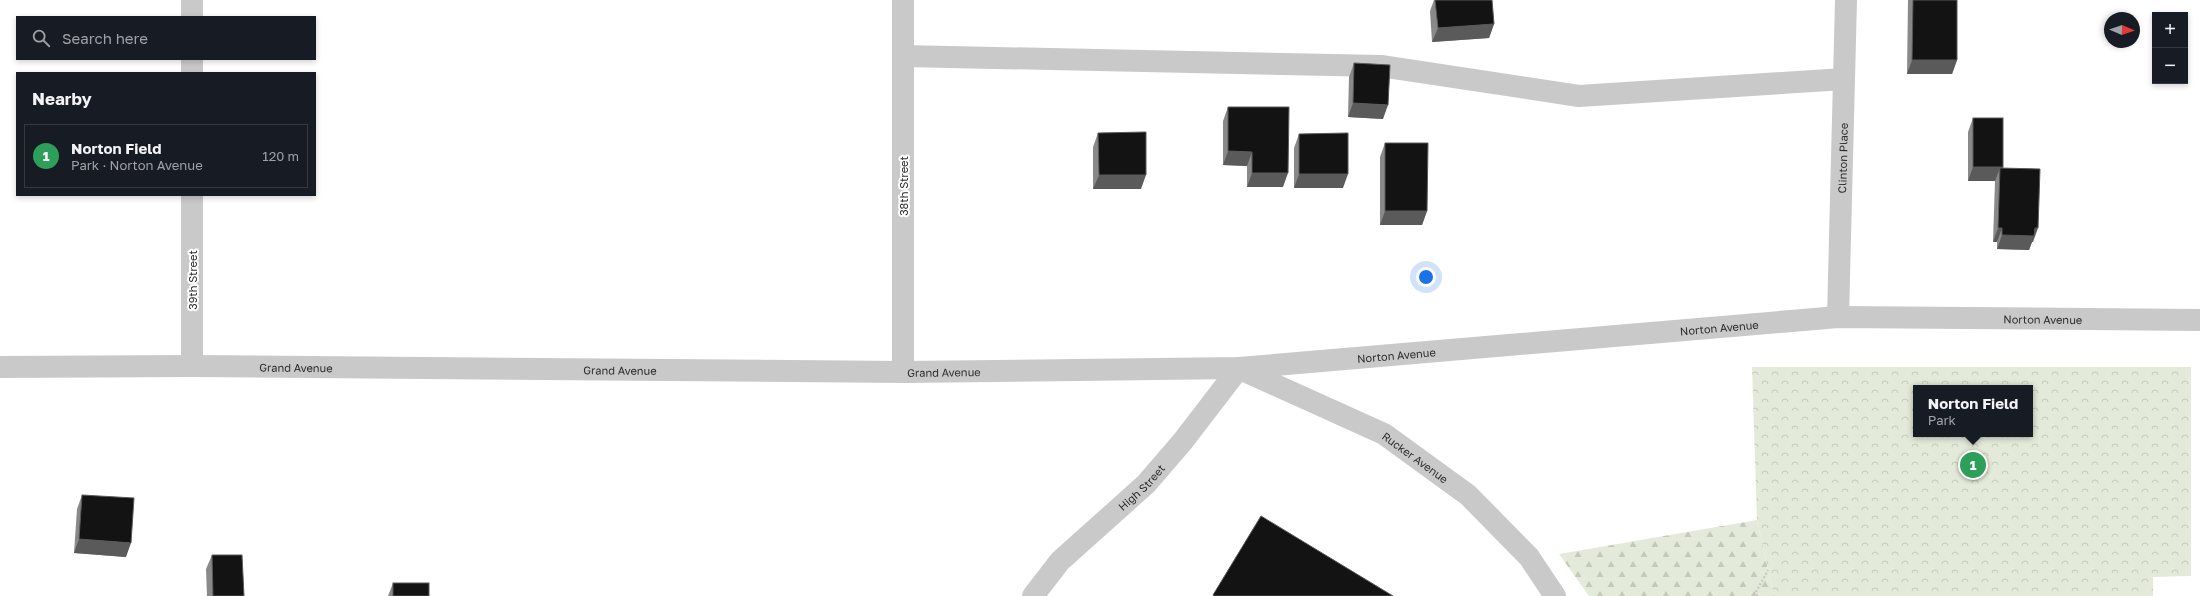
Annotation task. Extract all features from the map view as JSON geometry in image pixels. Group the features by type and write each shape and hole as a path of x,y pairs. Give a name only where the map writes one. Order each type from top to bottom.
{"street":[{"path":"192,0 192,16"},
{"name":"38th Street","path":"903,0 903,372"},
{"name":"Clinton Place","path":"1838,317 1846,0"},
{"path":"903,56 1381,66 1579,96 1844,78"},
{"path":"192,60 192,72"},
{"name":"39th Street","path":"192,196 192,366"},
{"name":"Norton Avenue","path":"1239,368 1838,317 2200,320"},
{"name":"Grand Avenue","path":"0,367 192,366 903,372 1239,368"},
{"name":"High Street","path":"1033,596 1060,561 1146,484 1183,441 1239,368"},
{"name":"Rucker Avenue","path":"1239,368 1358,421 1391,439 1468,494 1529,557 1555,596"}],"path":[{"path":"1757,596 1756,592 1768,570"}],"green space":[{"path":"1752,367 2191,367 2191,576 2153,577 2153,596 1774,596 1757,520"},
{"path":"1757,520 1774,596 1589,596 1559,554"}],"building":[{"path":"1435,0 1492,0 1494,24 1438,28"},
{"path":"1913,0 1957,0 1957,60 1912,60"},
{"path":"1354,63 1390,65 1388,105 1353,103"},
{"path":"1228,107 1289,107 1288,173 1252,173 1252,152 1228,151"},
{"path":"1973,118 2003,118 2003,167 1973,167"},
{"path":"1146,132 1146,175 1099,175 1098,133"},
{"path":"1348,133 1348,174 1299,174 1299,134"},
{"path":"1385,143 1428,143 1427,211 1385,211"},
{"path":"2000,168 2040,169 2038,228 2035,228 2034,236 2002,235 2002,228 1998,228"},
{"path":"82,495 134,498 131,543 79,539"},
{"path":"1261,516 1393,596 1214,596 1213,595"},
{"path":"212,555 242,555 244,596 213,596"},
{"path":"393,583 429,583 429,596 393,596"}],"place":[{"name":"Norton Field","path":"1973,465"}]}
